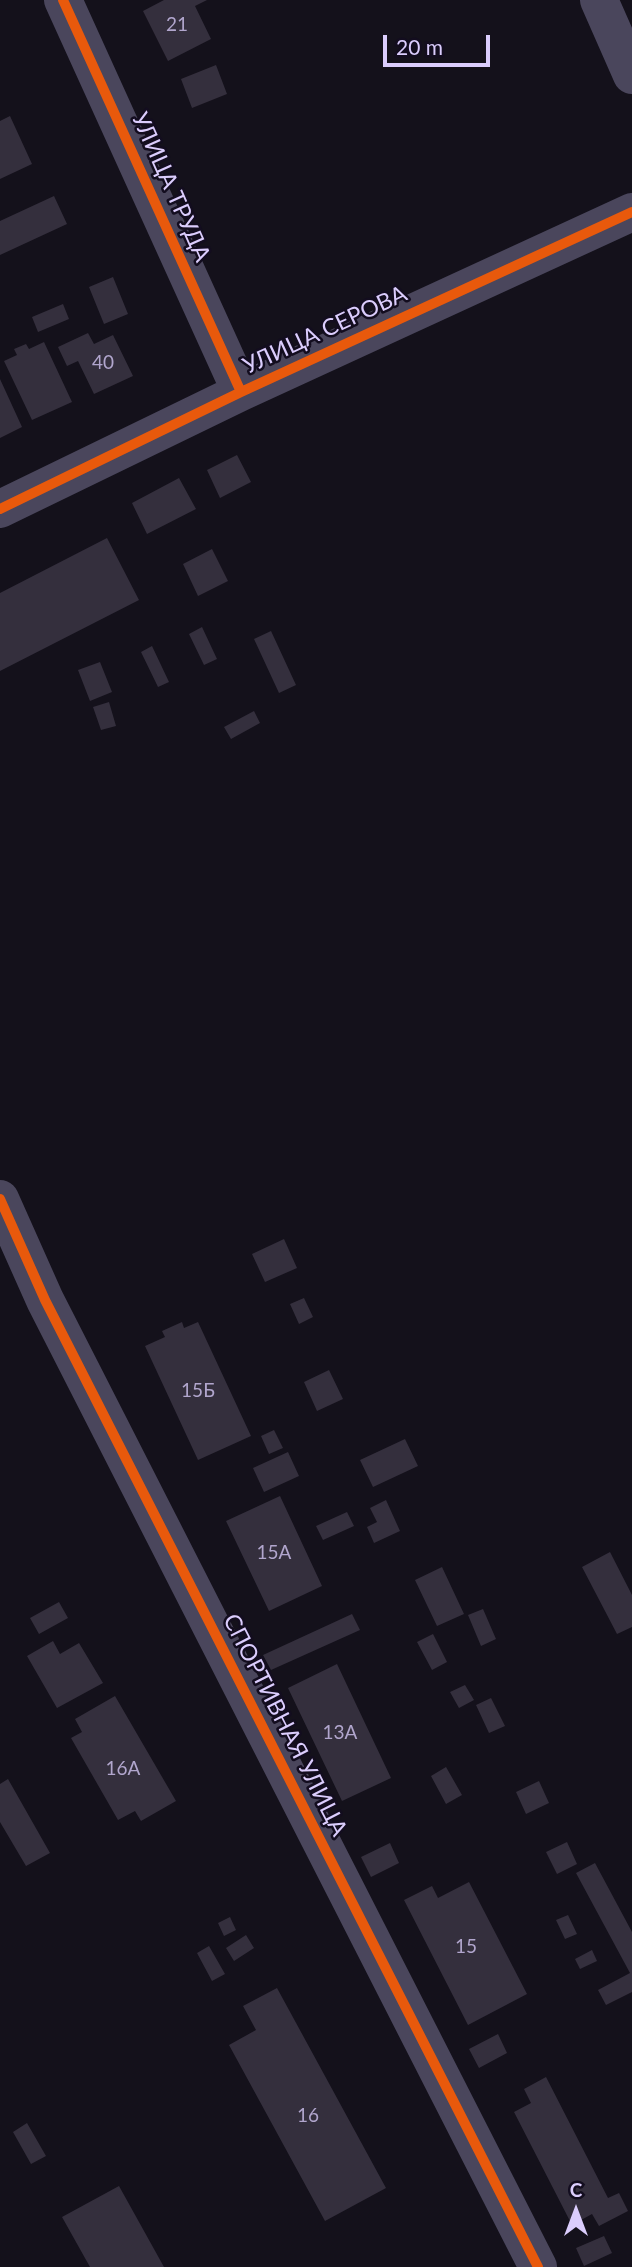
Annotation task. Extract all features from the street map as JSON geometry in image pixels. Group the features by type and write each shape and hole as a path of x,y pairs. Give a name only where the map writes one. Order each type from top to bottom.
{"street":[{"name":"УЛИЦА ТРУДА","path":"63,0 241,392"},
{"path":"599,0 632,75"},
{"name":"УЛИЦА СЕРОВА","path":"0,509 241,392 632,212"},
{"name":"СПОРТИВНАЯ УЛИЦА","path":"0,1199 45,1300 538,2267"}],"building":[{"path":"164,0 207,0 195,6 211,39 168,61 143,11"},
{"path":"216,65 227,94 192,108 181,79"},
{"path":"10,116 32,164 0,179 0,121"},
{"path":"54,196 67,224 0,255 0,221"},
{"path":"113,277 128,314 104,324 89,287"},
{"path":"63,304 69,319 38,332 32,317"},
{"path":"88,333 94,344 113,335 133,376 94,394 78,361 67,366 58,347"},
{"path":"44,342 72,402 32,420 4,361 17,355 14,349 26,344 29,349"},
{"path":"0,379 22,427 0,438"},
{"path":"237,455 251,482 220,498 207,470"},
{"path":"179,478 196,509 147,534 132,503"},
{"path":"107,538 139,600 0,671 0,593"},
{"path":"212,549 228,581 198,596 183,564"},
{"path":"202,627 217,659 204,665 189,634"},
{"path":"271,631 296,685 279,693 254,639"},
{"path":"152,646 169,682 158,687 141,652"},
{"path":"100,662 112,692 90,701 78,670"},
{"path":"109,702 116,726 101,730 93,707"},
{"path":"254,711 260,723 231,739 224,727"},
{"path":"284,1239 297,1268 265,1282 252,1254"},
{"path":"304,1298 313,1317 299,1324 290,1304"},
{"path":"182,1322 184,1328 198,1322 251,1436 198,1460 145,1346 165,1337 162,1331"},
{"path":"329,1370 343,1399 317,1411 304,1382"},
{"path":"274,1430 283,1448 269,1454 261,1436"},
{"path":"405,1439 418,1466 373,1487 360,1460"},
{"path":"288,1452 299,1476 264,1492 253,1468"},
{"path":"280,1496 322,1586 269,1611 226,1521"},
{"path":"386,1500 400,1531 374,1543 367,1527 377,1522 370,1508"},
{"path":"347,1512 354,1526 323,1540 316,1526"},
{"path":"610,1552 632,1595 632,1627 617,1634 582,1567"},
{"path":"442,1567 464,1614 437,1626 415,1580"},
{"path":"59,1602 68,1618 39,1634 30,1618"},
{"path":"483,1609 496,1639 481,1646 468,1615"},
{"path":"352,1614 360,1630 271,1670 263,1655"},
{"path":"433,1634 447,1662 432,1670 417,1642"},
{"path":"53,1641 60,1654 79,1643 103,1683 57,1708 27,1656"},
{"path":"337,1664 391,1778 342,1801 288,1688"},
{"path":"465,1685 474,1700 459,1708 450,1692"},
{"path":"115,1696 176,1801 141,1821 135,1811 118,1820 71,1738 82,1732 75,1719"},
{"path":"491,1698 505,1726 489,1733 476,1705"},
{"path":"446,1767 462,1795 446,1804 431,1776"},
{"path":"8,1779 50,1853 26,1866 0,1822 0,1784"},
{"path":"539,1781 549,1803 526,1814 516,1792"},
{"path":"567,1842 577,1864 557,1874 546,1852"},
{"path":"390,1843 399,1863 371,1877 361,1857"},
{"path":"595,1863 632,1932 632,1992 606,2005 598,1990 630,1973 576,1873"},
{"path":"469,1882 527,1994 468,2025 404,1900 432,1886 438,1898"},
{"path":"568,1915 577,1934 565,1939 556,1920"},
{"path":"230,1917 236,1930 224,1936 218,1923"},
{"path":"246,1935 254,1948 234,1961 226,1948"},
{"path":"209,1946 225,1974 212,1981 197,1953"},
{"path":"592,1950 597,1961 580,1969 575,1959"},
{"path":"277,1988 386,2188 325,2221 229,2045 256,2030 243,2006"},
{"path":"498,2034 507,2053 479,2068 469,2049"},
{"path":"546,2077 608,2198 619,2193 628,2211 599,2226 592,2214 572,2225 514,2112 531,2103 524,2089"},
{"path":"27,2123 46,2156 31,2164 13,2132"},
{"path":"119,2186 164,2267 90,2267 62,2217"},
{"path":"604,2236 612,2253 584,2266 576,2248"}],"cycle path":[{"path":"63,0 241,392"},
{"path":"0,509 241,392 632,212"},
{"path":"0,1199 45,1300 538,2267"}]}
